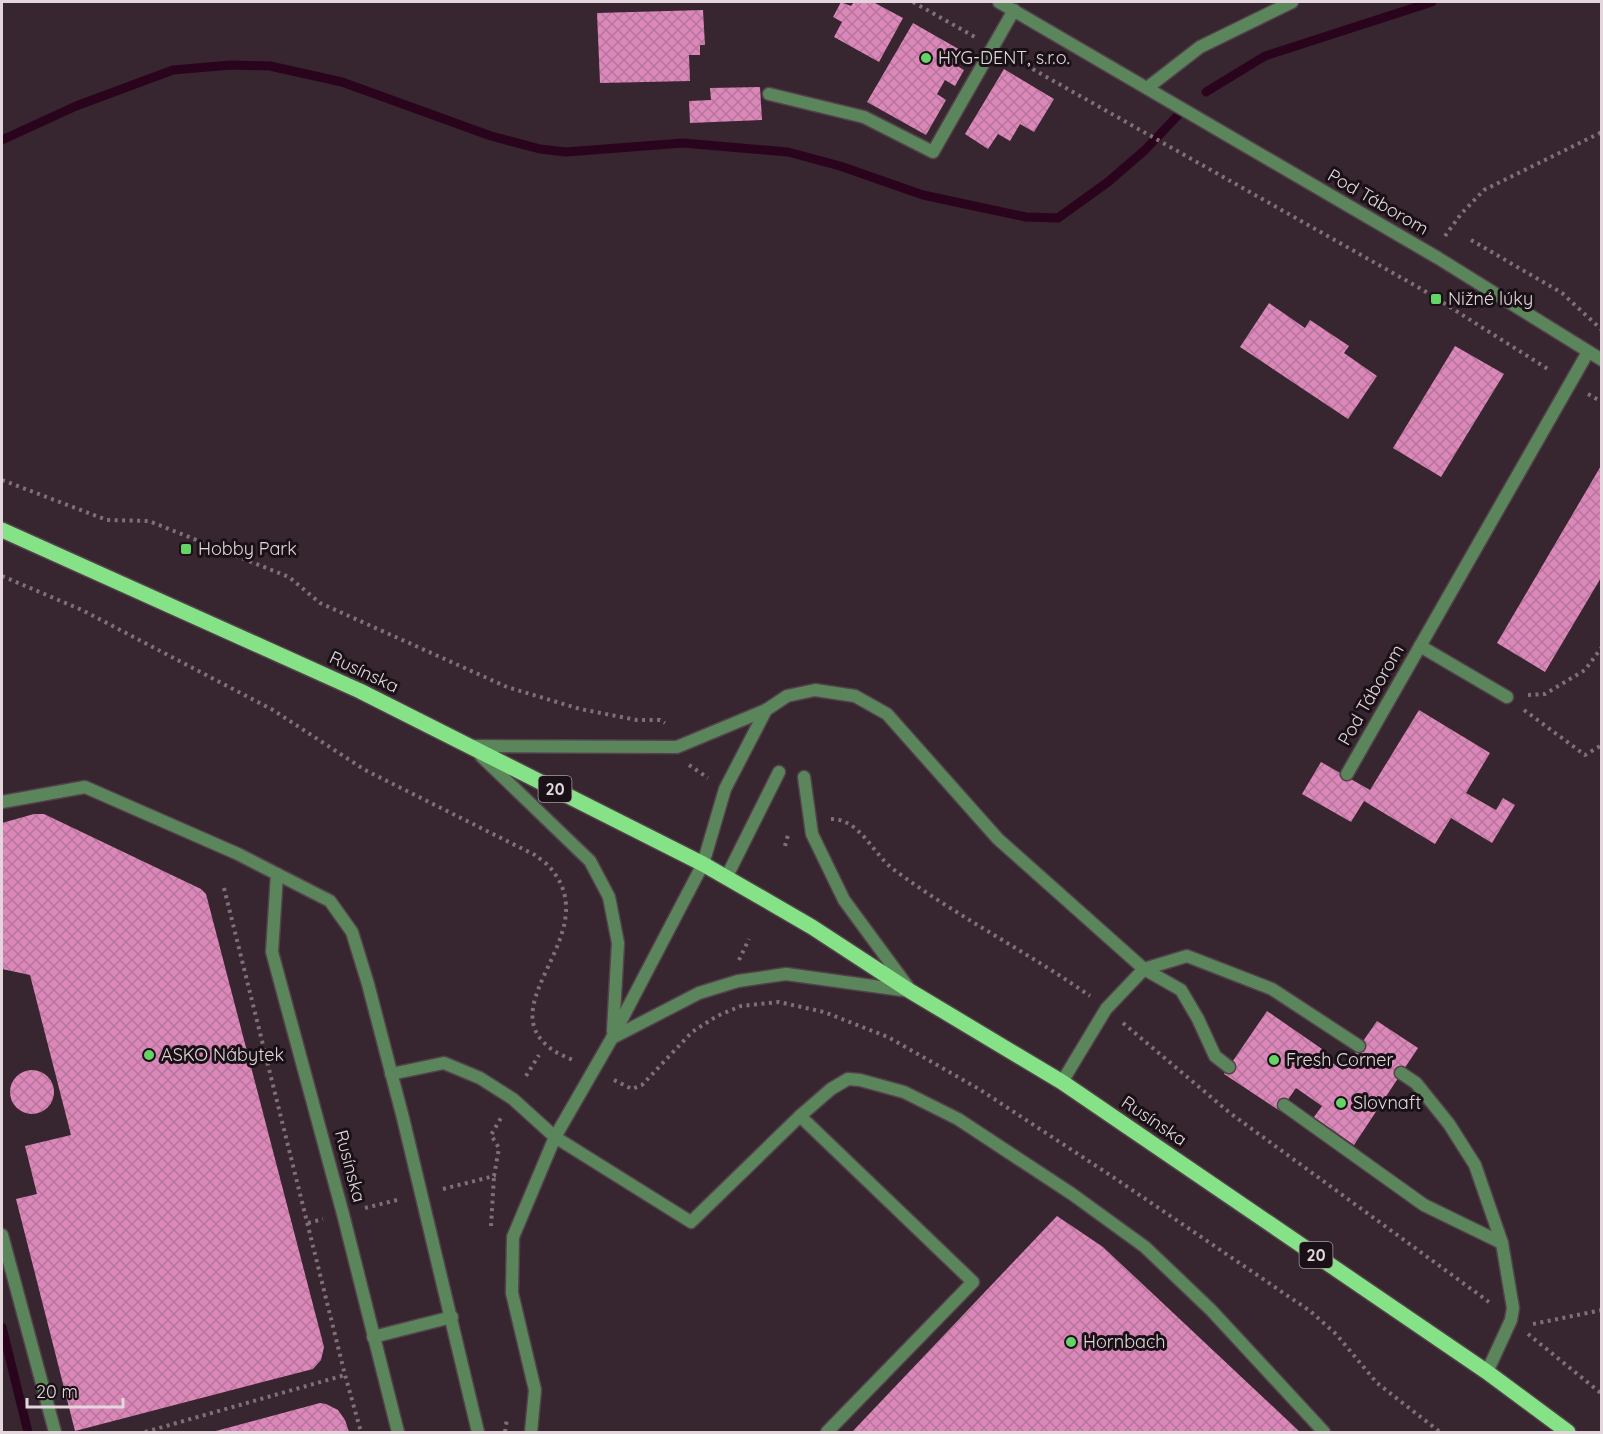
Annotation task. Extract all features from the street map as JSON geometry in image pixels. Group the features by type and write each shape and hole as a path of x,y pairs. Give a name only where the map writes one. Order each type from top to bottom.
{"main road":[{"name":"Rusínska","path":"2,530 360,691 703,864 812,927 910,991 1062,1082 1487,1372 1568,1432"}],"street":[{"name":"Pod Táborom","path":"999,2 1432,255 1602,360"},
{"path":"1147,88 1200,47 1293,2"},
{"path":"769,94 864,117 933,152 1014,10"},
{"name":"Pod Táborom","path":"1347,774 1588,352"},
{"path":"1420,646 1507,697"},
{"path":"472,746 677,747 766,710 787,696 815,690 855,696 887,714 998,838 1144,969 1181,990 1198,1019 1215,1056 1229,1067"},
{"path":"531,1432 535,1390 512,1293 513,1237 555,1137 612,1038 703,864 724,789 766,710"},
{"path":"472,746 590,861 609,897 618,943 612,1038"},
{"path":"726,878 778,772"},
{"path":"804,777 812,834 844,900 910,991"},
{"path":"2,802 85,787 238,854 330,901 352,932 368,984 452,1317 478,1432"},
{"name":"Rusínska","path":"277,874 273,952 398,1432"},
{"path":"1062,1082 1106,1009 1144,969 1187,956 1272,990 1359,1046"},
{"path":"612,1038 699,993 738,981 786,974 910,991"},
{"path":"391,1074 444,1063 480,1078 513,1099 555,1137 691,1222 831,1089 848,1079 861,1080 903,1092 958,1119 1072,1194 1145,1247 1210,1310 1324,1432"},
{"path":"1401,1073 1423,1091 1449,1124 1475,1166 1502,1243 1513,1308 1511,1320 1487,1372"},
{"path":"1284,1105 1424,1205 1502,1243"},
{"path":"800,1116 973,1282 827,1432"},
{"path":"2,1235 55,1432"},
{"path":"373,1337 452,1317"}],"path":[{"path":"913,2 1423,290 1602,402"},
{"path":"1432,255 1461,214 1484,190 1602,132"},
{"path":"1471,240 1562,293 1602,330"},
{"path":"1507,697 1545,694 1585,670 1602,647"},
{"path":"1507,697 1585,755 1602,745"},
{"path":"224,888 361,1432"},
{"path":"737,962 749,939"},
{"path":"526,1076 538,1056"},
{"path":"1533,1324 1602,1310"},
{"path":"1545,1348 1602,1394"},
{"path":"145,1432 345,1375"}],"building":[{"path":"841,2 851,6 854,2 873,2 903,18 879,62 834,37 842,22 833,17"},
{"path":"703,10 705,45 700,45 700,55 689,55 690,81 600,83 597,13"},
{"path":"913,23 962,51 954,64 964,70 955,86 945,80 937,94 946,100 926,135 867,102"},
{"path":"1004,69 1054,99 1034,132 1020,124 1010,141 998,134 988,149 965,134"},
{"path":"760,87 762,120 690,123 689,101 711,100 710,88"},
{"path":"1269,303 1305,328 1310,320 1349,346 1344,353 1377,376 1348,419 1240,347"},
{"path":"1455,346 1504,374 1441,477 1393,448"},
{"path":"1602,464 1602,576 1545,672 1497,643"},
{"path":"1419,710 1490,753 1466,793 1496,810 1503,798 1515,805 1492,843 1451,818 1435,844 1364,801 1351,822 1302,794 1321,762 1370,790"},
{"name":"ASKO Nábytek","path":"34,814 44,814 201,889 206,894 324,1347 321,1360 313,1369 75,1431 16,1199 37,1194 25,1146 71,1135 30,975 2,969 2,823"},
{"path":"1267,1011 1322,1049 1319,1054 1343,1070 1377,1021 1418,1048 1354,1145 1314,1117 1322,1106 1296,1088 1280,1111 1224,1074"},
{"path":"32,1070 41,1071 48,1076 53,1083 53,1101 48,1108 41,1113 32,1114 23,1113 16,1108 11,1101 10,1092 11,1083 16,1076 23,1071"},
{"name":"Hornbach","path":"1057,1216 1103,1247 1300,1432 852,1432"},
{"path":"320,1403 338,1410 349,1432 212,1432"}],"waterway":[{"path":"1206,92 1265,56 1432,2"},
{"path":"2,140 76,106 173,70 231,65 270,66 342,82 491,136 540,149 566,152 683,143 788,152 840,166 923,195 1026,217 1058,218 1108,182 1145,150 1181,112"},
{"path":"2,1327 28,1432"}],"place":[{"name":"HYG-DENT, s.r.o.","path":"926,58"},
{"name":"Nižné lúky","path":"1436,299"},
{"name":"Hobby Park","path":"186,549"},
{"name":"ASKO Nábytek","path":"149,1055"},
{"name":"Fresh Corner","path":"1274,1060"},
{"name":"Slovnaft","path":"1341,1103"},
{"name":"Hornbach","path":"1071,1342"}]}
